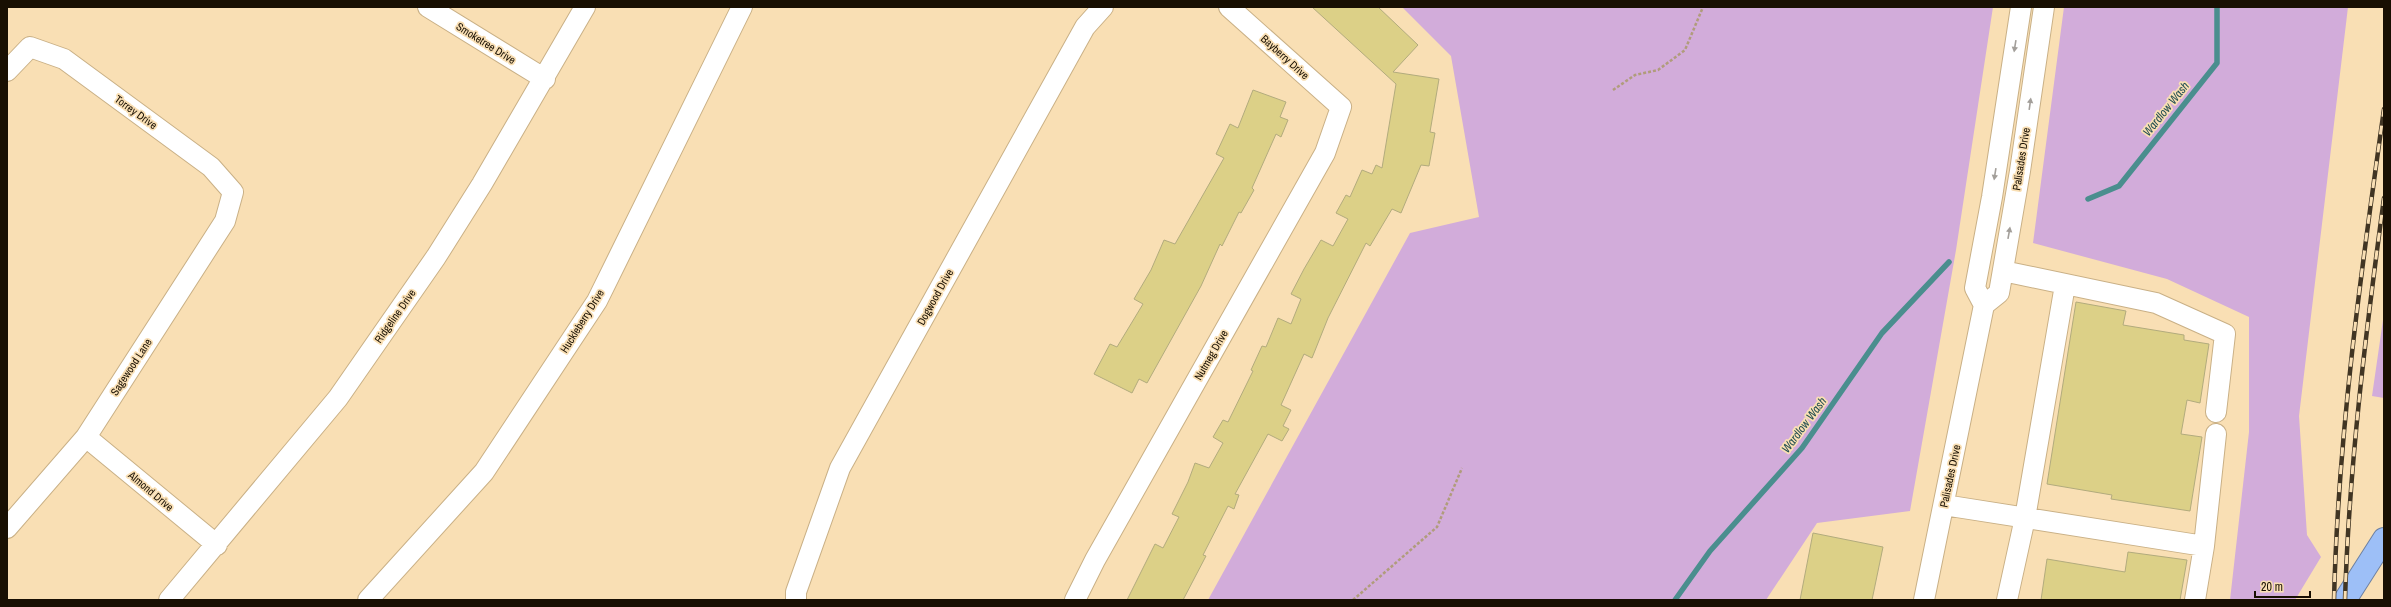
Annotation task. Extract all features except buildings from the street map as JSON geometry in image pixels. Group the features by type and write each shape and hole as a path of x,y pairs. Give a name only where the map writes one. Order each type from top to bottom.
{"highway":[{"path":"2345,600 2384,539"}],"street":[{"name":"Smoketree Drive","path":"428,7 545,79"},
{"name":"Ridgeline Drive","path":"169,600 217,545 338,398 436,257 545,79 585,7"},
{"name":"Huckleberry Drive","path":"368,600 484,472 597,301 742,7"},
{"name":"Dogwood Drive","path":"796,600 796,592 840,468 1081,33 1103,7"},
{"name":"Bayberry Drive","path":"1230,7 1341,107"},
{"name":"Palisades Drive","path":"1924,600 1984,305 1975,288 1992,197 2021,7"},
{"name":"Palisades Drive","path":"1984,305 1999,293 2044,7"},
{"name":"Torrey Drive","path":"7,71 30,47 64,59 211,167 233,192"},
{"name":"Nutmeg Drive","path":"1076,600 1095,560 1325,153 1341,107"},
{"name":"Sagewood Lane","path":"7,528 86,437 225,221 233,192"},
{"path":"2002,271 2156,303 2225,334 2216,412"},
{"path":"2007,600 2025,518 2065,285"},
{"path":"2195,600 2204,546 2216,434"},
{"name":"Almond Drive","path":"86,437 217,545"},
{"path":"1944,505 2204,546"}],"path":[{"path":"1614,90 1635,75 1658,70 1685,50 1703,7"},
{"path":"1353,600 1437,526 1462,468"}],"shaded area":[{"path":"1402,7 1993,7 1956,250 1910,511 1817,523 1766,600 1208,600 1410,233 1479,217 1451,56"},
{"path":"2064,7 2348,7 2299,416 2307,535 2321,557 2295,600 2230,600 2249,432 2249,317 2167,279 2033,243"},
{"path":"2384,313 2384,398 2372,396"}],"waterway":[{"name":"Wardlow Wash","path":"2088,199 2119,186 2217,63 2217,7"},
{"name":"Wardlow Wash","path":"1675,600 1710,551 1802,448 1882,333 1949,262"}],"railway":[{"path":"2334,600 2340,477 2352,354 2384,109"},
{"path":"2345,600 2354,449 2384,198"}]}
